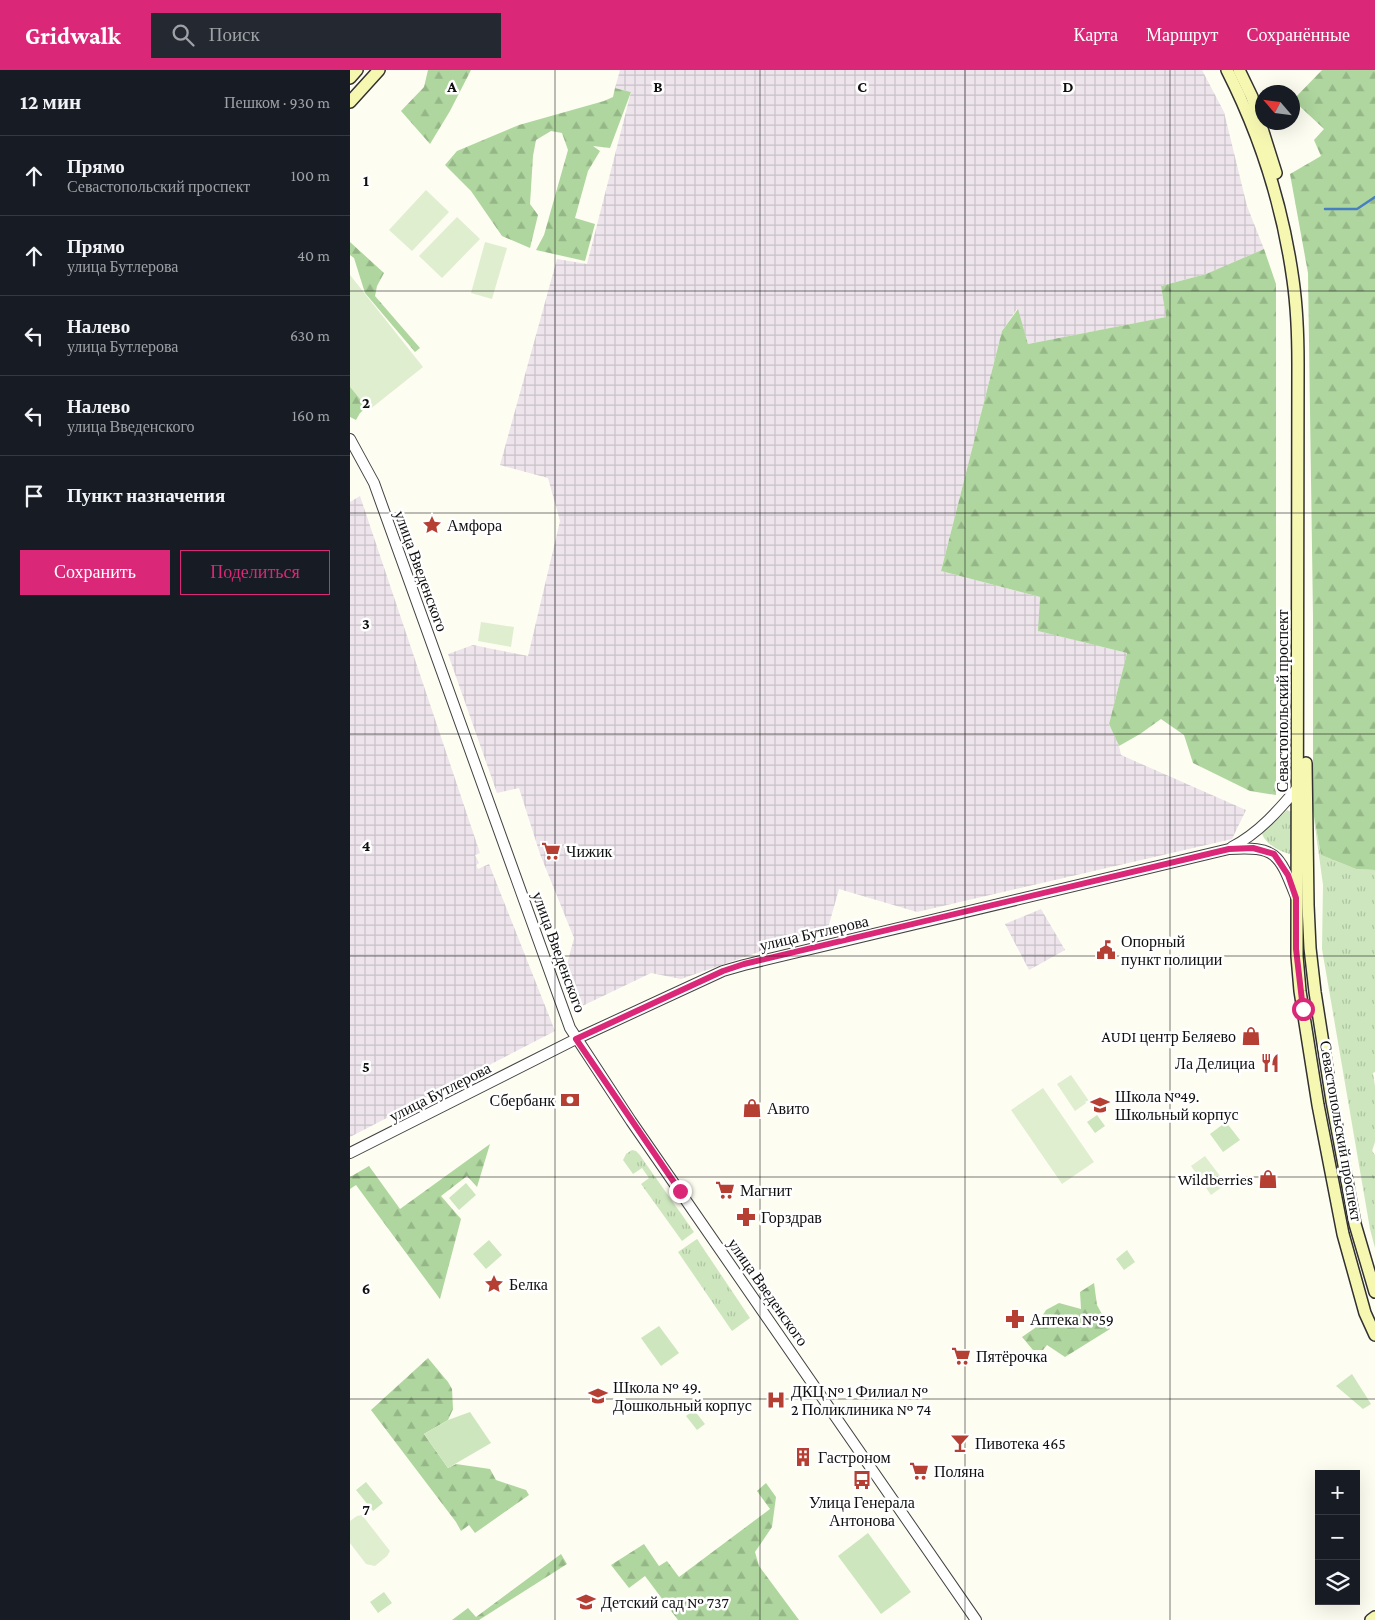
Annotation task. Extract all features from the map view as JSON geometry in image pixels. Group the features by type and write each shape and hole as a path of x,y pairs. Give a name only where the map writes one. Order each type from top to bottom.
{"main road":[{"path":"350,78 357,70"},
{"path":"350,102 379,70"},
{"name":"Севастопольский проспект","path":"1227,70 1252,124 1278,202 1294,288 1298,364 1296,949 1300,991 1318,1105 1343,1234 1365,1313 1375,1335"},
{"name":"Севастопольский проспект","path":"1239,70 1252,96 1285,200 1300,279 1304,345 1306,778 1310,948 1332,1101 1354,1215 1368,1274 1375,1292"},
{"path":"1371,1620 1375,1616"}],"street":[{"name":"улица Введенского","path":"350,439 374,482 570,1028 976,1620"},
{"name":"улица Бутлерова","path":"1229,849 1256,831 1280,809 1298,786"},
{"name":"улица Бутлерова","path":"350,1153 576,1039 723,971 744,964 1229,849 1253,848 1274,854 1288,875 1296,898"}],"shaded area":[{"path":"620,70 1202,70 1224,112 1247,206 1264,249 1206,274 1161,286 1166,317 1028,344 1017,309 1002,331 941,571 1040,597 1039,631 1127,653 1109,724 1121,755 1246,810 1232,839 917,912 839,889 828,928 681,979 651,973 578,1008 565,972 574,938 540,854 519,788 497,793 448,654 473,645 528,656 560,521 548,478 500,465 557,259 587,264 631,92 615,88"},
{"path":"360,496 480,853 475,855 479,863 476,865 478,869 489,864 555,1031 350,1137 350,502"},
{"path":"1041,909 1065,950 1029,970 1005,924"}],"green space":[{"path":"428,70 471,70 450,111 430,144 401,111 424,87"},
{"path":"1322,70 1375,70 1375,870 1356,869 1321,855 1313,811 1313,616 1308,273 1290,174 1321,156 1314,140 1324,129 1300,107 1300,93"},
{"path":"615,88 631,92 610,148 593,146 600,151 588,171 575,218 595,224 585,261 536,250 544,235 568,150 562,133 551,131 536,140 530,204 538,215 530,248 502,236 471,191 445,165 457,151 519,125 604,101 613,97"},
{"path":"426,190 449,212 412,251 389,230"},
{"path":"457,217 480,239 442,278 419,256"},
{"path":"350,242 384,273 377,286 375,296 420,348 415,352 365,293 354,258 350,255"},
{"path":"485,242 507,248 492,299 471,293"},
{"path":"1264,249 1276,284 1276,795 1250,791 1193,763 1184,735 1161,719 1119,746 1109,724 1127,653 1038,631 1040,597 941,571 1002,331 1018,309 1028,344 1166,317 1161,286 1206,274"},
{"path":"350,275 423,367 369,410 350,387"},
{"path":"350,381 368,406 360,413 356,420 350,417"},
{"path":"481,622 514,627 511,647 478,641"},
{"path":"1287,810 1294,813 1293,853 1289,854 1269,843 1262,833"},
{"path":"1313,812 1321,855 1356,869 1375,870 1375,1072 1373,1073 1375,1086 1375,1142 1372,1151 1375,1155 1375,1248 1370,1229 1322,949 1323,885"},
{"path":"1071,1075 1089,1101 1075,1111 1057,1084"},
{"path":"1043,1088 1094,1162 1062,1184 1011,1110"},
{"path":"1097,1115 1105,1126 1095,1133 1087,1122"},
{"path":"1226,1122 1240,1140 1223,1152 1210,1134"},
{"path":"490,1144 477,1187 467,1176 441,1196 461,1219 440,1299 356,1185 350,1189 350,1177 369,1166 400,1209"},
{"path":"632,1150 639,1154 694,1232 682,1241 641,1184 649,1178 642,1168 633,1174 623,1160 626,1154"},
{"path":"1205,1156 1226,1184 1211,1195 1191,1166"},
{"path":"466,1183 476,1195 459,1210 449,1198"},
{"path":"697,1239 750,1318 732,1331 678,1252"},
{"path":"489,1240 502,1255 486,1269 473,1254"},
{"path":"1127,1250 1135,1262 1124,1270 1116,1259"},
{"path":"1094,1283 1097,1305 1110,1329 1065,1357 1047,1345 1043,1350 1033,1350 1022,1337 1035,1328 1046,1310 1059,1303 1081,1309 1080,1292"},
{"path":"659,1326 679,1353 661,1366 641,1338"},
{"path":"428,1358 452,1389 453,1409 448,1420 424,1434 448,1468 456,1464 490,1469 496,1480 526,1490 529,1495 475,1533 469,1525 461,1531 371,1410"},
{"path":"1352,1374 1371,1404 1363,1409 1336,1386"},
{"path":"694,1410 705,1424 697,1430 686,1416"},
{"path":"470,1412 491,1443 448,1468 424,1434 448,1420"},
{"path":"366,1482 383,1503 373,1511 356,1490"},
{"path":"766,1483 776,1497 772,1527 755,1552 759,1566 799,1620 678,1620 645,1576 629,1588 611,1565 644,1544 659,1566 667,1561 679,1577 770,1509 757,1491"},
{"path":"362,1515 390,1551 375,1566 366,1564 350,1543 350,1521"},
{"path":"868,1533 911,1592 881,1614 838,1556"},
{"path":"561,1554 567,1564 479,1620 452,1620 468,1608 476,1617"},
{"path":"384,1592 392,1603 378,1613 370,1602"}],"waterway":[{"path":"1325,209 1357,209 1375,197"}],"place":[{"name":"Амфора","path":"432,525"},
{"name":"Чижик","path":"551,851"},
{"name":"Опорный пункт полиции","path":"1106,950"},
{"name":"AUDI центр Беляево","path":"1251,1036"},
{"name":"Ла Делициа","path":"1270,1063"},
{"name":"Сбербанк","path":"570,1100"},
{"name":"Школа №49. Школьный корпус","path":"1100,1105"},
{"name":"Авито","path":"752,1108"},
{"name":"Wildberries","path":"1268,1179"},
{"name":"Магнит","path":"725,1190"},
{"name":"Горздрав","path":"746,1217"},
{"name":"Белка","path":"494,1284"},
{"name":"Аптека №59","path":"1015,1319"},
{"name":"Пятёрочка","path":"961,1356"},
{"name":"Школа № 49. Дошкольный корпус","path":"598,1396"},
{"name":"ДКЦ № 1 Филиал № 2 Поликлиника № 74","path":"776,1400"},
{"name":"Пивотека 465","path":"960,1443"},
{"name":"Гастроном","path":"803,1457"},
{"name":"Поляна","path":"919,1471"},
{"name":"Улица Генерала Антонова","path":"862,1480"},
{"name":"Детский сад № 737","path":"586,1602"}],"route":[{"path":"680,1191 576,1039 723,971 744,964 1229,849 1253,848 1274,854 1288,875 1296,898 1296,949 1303,1009"}]}
